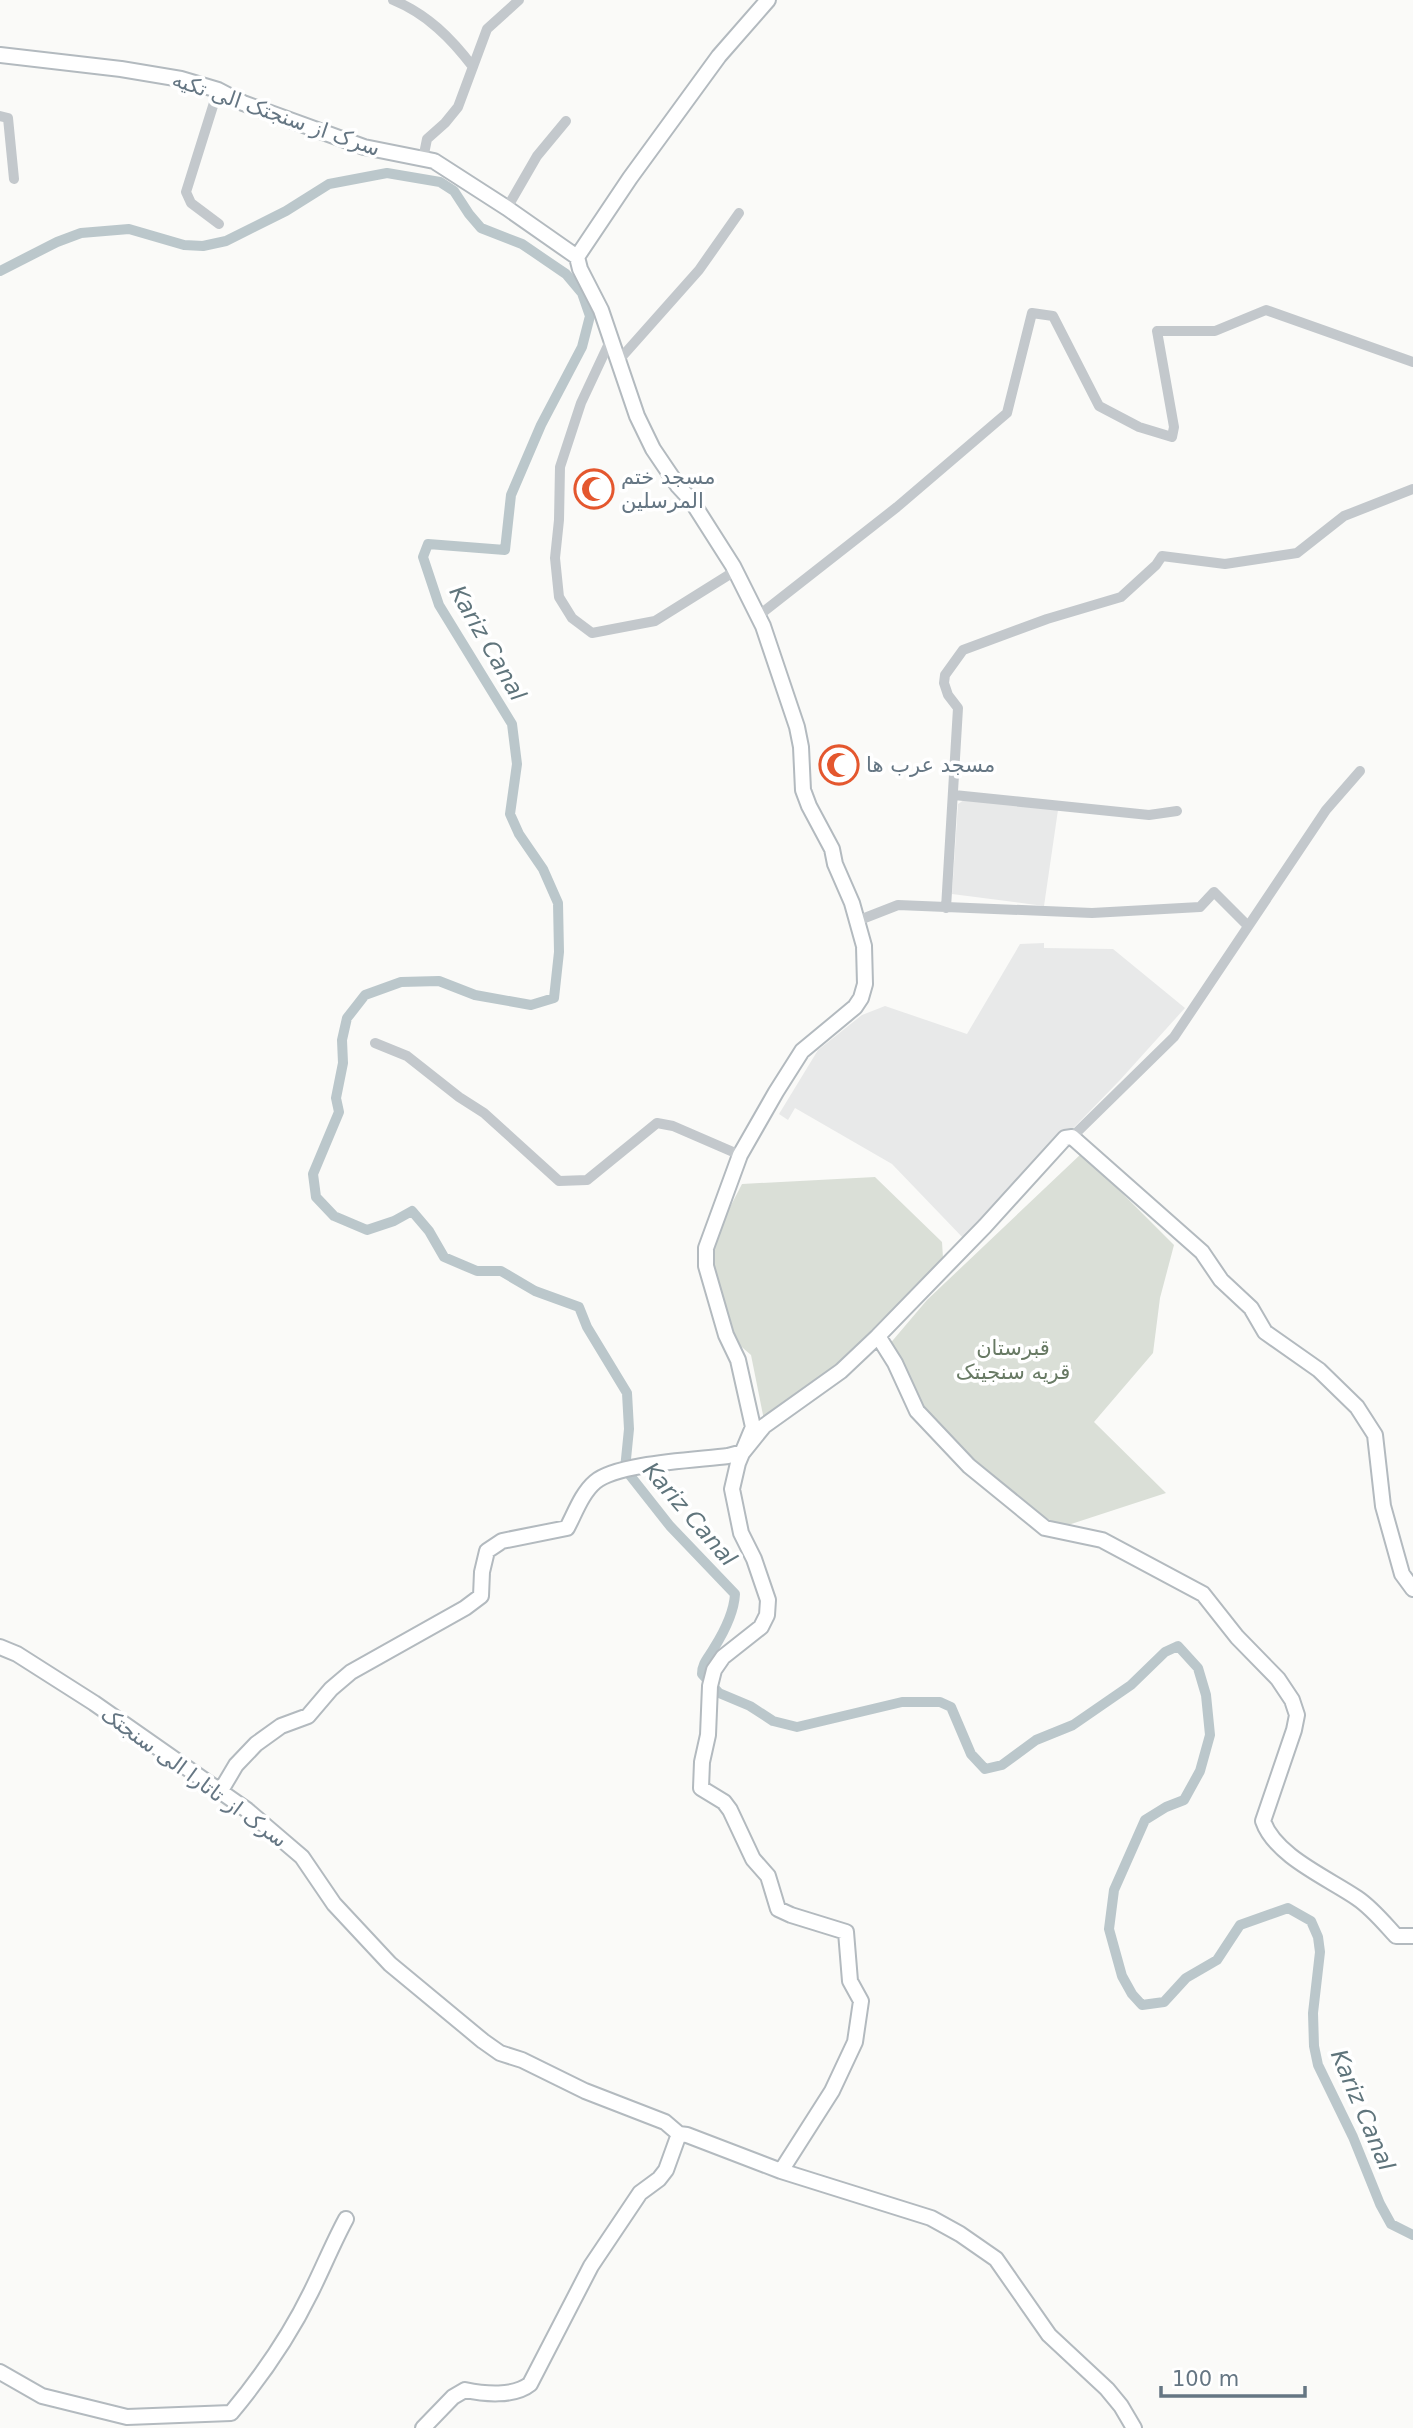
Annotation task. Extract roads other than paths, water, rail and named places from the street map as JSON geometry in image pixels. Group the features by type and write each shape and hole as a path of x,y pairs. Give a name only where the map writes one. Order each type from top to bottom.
{"street":[{"path":"393,0 410,7 452,39 473,67"},
{"path":"422,159 427,139 458,107 487,29 519,0"},
{"path":"768,0 719,56 630,178 577,257 601,310 637,416 653,450 691,500 758,616 779,669 797,727 802,757 803,790 832,849 864,946 865,984 861,998 855,1007 802,1051 740,1155 706,1248 706,1266 726,1335 738,1360 753,1427 732,1489 741,1533 754,1559 768,1600 767,1615 761,1627 723,1657 714,1670 710,1686 708,1735 702,1762 701,1788 724,1802 730,1810 753,1859 768,1876 778,1909 846,1932 850,1981 861,2001 855,2042 832,2091 781,2171"},
{"name":"سرک از سنجتک الی تکیه","path":"0,55 181,79 218,90 243,103 364,147 433,161 577,257"},
{"path":"218,90 186,192 191,203 219,224"},
{"path":"0,116 8,118 13,179"},
{"path":"507,208 537,156 566,121"},
{"path":"619,360 699,270 738,213"},
{"path":"758,616 897,507 1007,413 1032,313 1053,316 1099,406 1139,427 1172,437 1174,427 1157,331 1215,331 1266,310 1413,362"},
{"path":"611,339 581,403 560,467 555,558 559,597 572,618 592,633 654,621 734,571"},
{"path":"946,908 958,708 948,695 944,683 945,675 963,650 1048,619 1121,597 1156,565 1162,556 1225,564 1297,553 1344,516 1413,489"},
{"path":"219,1792 236,1765 257,1744 281,1726 308,1716 331,1689 351,1672 465,1608 481,1596 482,1572 487,1551 502,1541 567,1528 586,1492 595,1481 613,1471 743,1452 765,1426 841,1371 995,1216 1065,1139 1072,1137 1174,1037 1326,810 1360,771"},
{"path":"954,795 1149,815 1177,811"},
{"path":"857,922 898,905 1092,913 1200,907 1214,892 1248,926"},
{"path":"375,1043 407,1056 484,1113 559,1181 587,1180 657,1123 673,1126 740,1155"},
{"path":"1072,1137 1202,1252 1221,1280 1251,1308 1265,1332 1319,1370 1357,1407 1375,1435 1383,1506 1402,1574 1413,1589"},
{"path":"878,1336 895,1363 917,1411 969,1466 1045,1528 1102,1540 1203,1594 1237,1637 1278,1679 1292,1700 1297,1716 1263,1821 1267,1833 1319,1875 1359,1899 1396,1936 1413,1936"},
{"name":"سرک از تاتارا الی سنجتک","path":"0,1647 17,1654 85,1697 247,1810 302,1857 334,1904 390,1964 500,2053 522,2060 585,2091 665,2122 679,2134 703,2140 781,2171 931,2218 996,2259 1049,2335 1107,2389 1134,2428"},
{"path":"423,2428 453,2397 465,2390 484,2394 523,2390 530,2384 592,2266 640,2193 659,2179 666,2170 679,2134"},
{"path":"0,2372 42,2396 127,2417 231,2413 288,2333 311,2293 346,2219"}],"waterway":[{"name":"Kariz Canal","path":"0,271 81,233 129,229 184,245 203,246 226,241 286,211 329,184 387,173 440,182 454,191 481,228 522,244 566,274 582,293 590,316 582,347 541,425 511,495 505,550 428,544 423,557 439,605 512,724 517,764 510,814 519,834 543,869 558,903 559,952 554,998 531,1005 475,995 439,981 401,982 365,995 347,1018 342,1040 343,1063 336,1098 339,1112 313,1174 316,1197 334,1216 367,1230 394,1221 412,1211 429,1231 444,1257 477,1271 501,1271 535,1291 579,1307 587,1327 627,1393 629,1429 625,1469 670,1526 735,1594 728,1622 702,1670 702,1674 719,1693 750,1706 773,1721 797,1727 902,1702 940,1702 951,1707 971,1754 985,1769 1002,1765 1036,1740 1073,1725 1131,1685 1165,1652 1178,1646 1198,1668 1206,1695 1210,1735 1200,1771 1184,1800 1145,1820 1114,1890 1109,1929 1122,1976 1142,2005 1164,2002 1186,1978 1217,1960 1240,1925 1288,1908 1311,1921 1318,1937 1320,1952 1313,2013 1314,2046 1318,2065 1391,2224 1413,2235"}],"place":[{"name":"مسجد ختم المرسلین","path":"594,489"},
{"name":"مسجد عرب ها","path":"839,765"}],"park label":[{"name":"قبرستان قریه سنجیتک","path":"1013,1360"}]}
